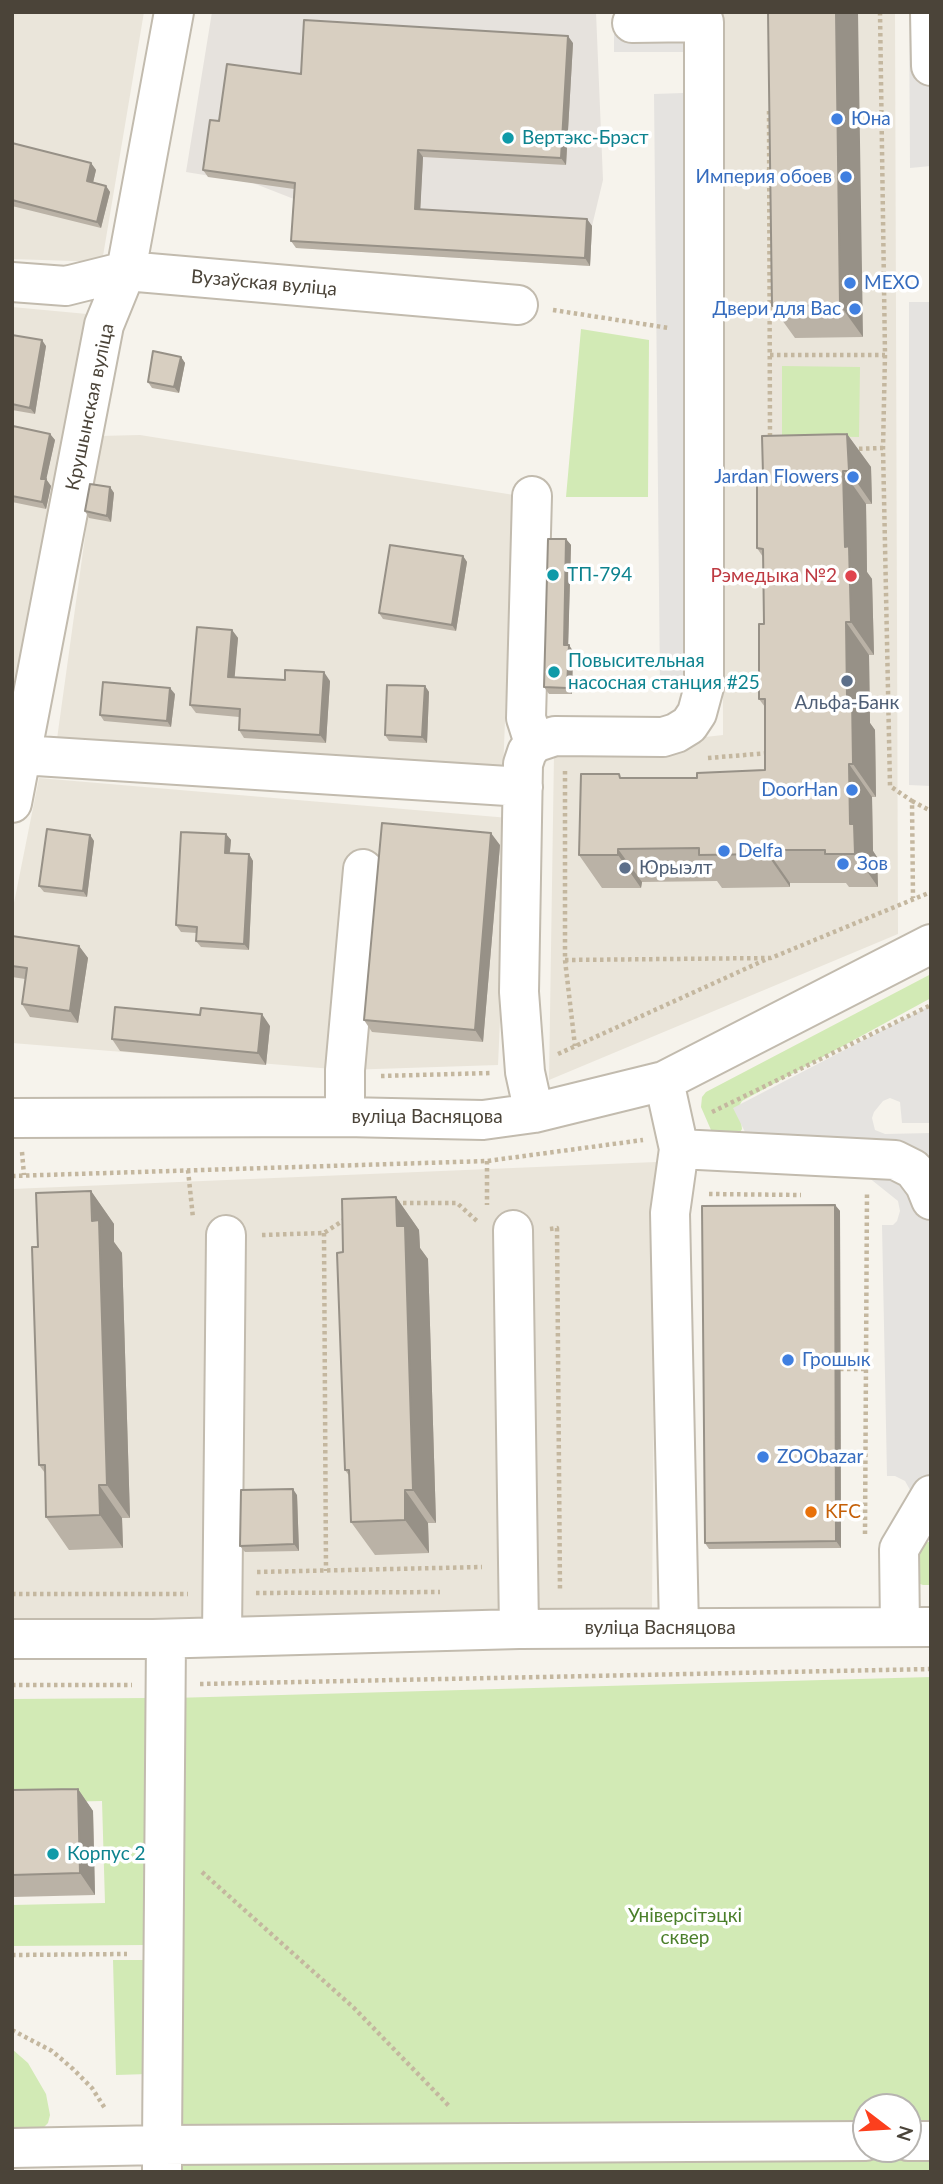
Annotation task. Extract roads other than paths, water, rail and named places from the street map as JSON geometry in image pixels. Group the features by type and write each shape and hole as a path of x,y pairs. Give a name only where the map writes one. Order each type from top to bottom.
{"street":[{"name":"Крушынская вуліца","path":"12,803 104,325 126,271 174,12"},
{"path":"930,12 931,66"},
{"path":"534,1113 525,1072 519,992 523,764 527,752 534,743 555,736 663,737 676,733 689,725 697,713 704,687 704,22 632,23"},
{"name":"Вузаўская вуліца","path":"12,282 66,286 126,271 518,305"},
{"path":"532,496 526,718 534,743"},
{"path":"21,755 523,787"},
{"path":"345,1117 345,1077 363,869"},
{"name":"вуліца Васняцова","path":"12,1118 345,1117 483,1120 534,1113 664,1082 931,944"},
{"path":"664,1082 677,1140 670,1213 679,1628"},
{"path":"677,1140 895,1160 913,1169 931,1199"},
{"path":"501,1231 519,1629"},
{"path":"222,1636 226,1235"},
{"path":"916,1627 899,1549 931,1495"},
{"name":"вуліца Васняцова","path":"12,1639 166,1639 519,1629 916,1627"},
{"path":"152,2154 162,1954 166,1639"},
{"path":"12,2148 152,2154 485,2157 852,2142"}],"place":[{"name":"Юна","path":"837,119"},
{"name":"Вертэкс-Брэст","path":"508,138"},
{"name":"Империя обоев","path":"846,177"},
{"name":"MEXO","path":"850,283"},
{"name":"Двери для Вас","path":"855,309"},
{"name":"Jardan Flowers","path":"853,477"},
{"name":"ТП-794","path":"553,575"},
{"name":"Рэмедыка №2","path":"851,576"},
{"name":"Повысительная насосная станция #25","path":"554,672"},
{"name":"Альфа-Банк","path":"847,681"},
{"name":"DoorHan","path":"852,790"},
{"name":"Delfa","path":"724,851"},
{"name":"Зов","path":"843,864"},
{"name":"Юрыэлт","path":"625,868"},
{"name":"Грошык","path":"788,1360"},
{"name":"ZOObazar","path":"763,1457"},
{"name":"KFC","path":"811,1512"},
{"name":"Корпус 2","path":"53,1854"}],"park label":[{"name":"Універсітэцкі сквер","path":"685,1927"}]}
